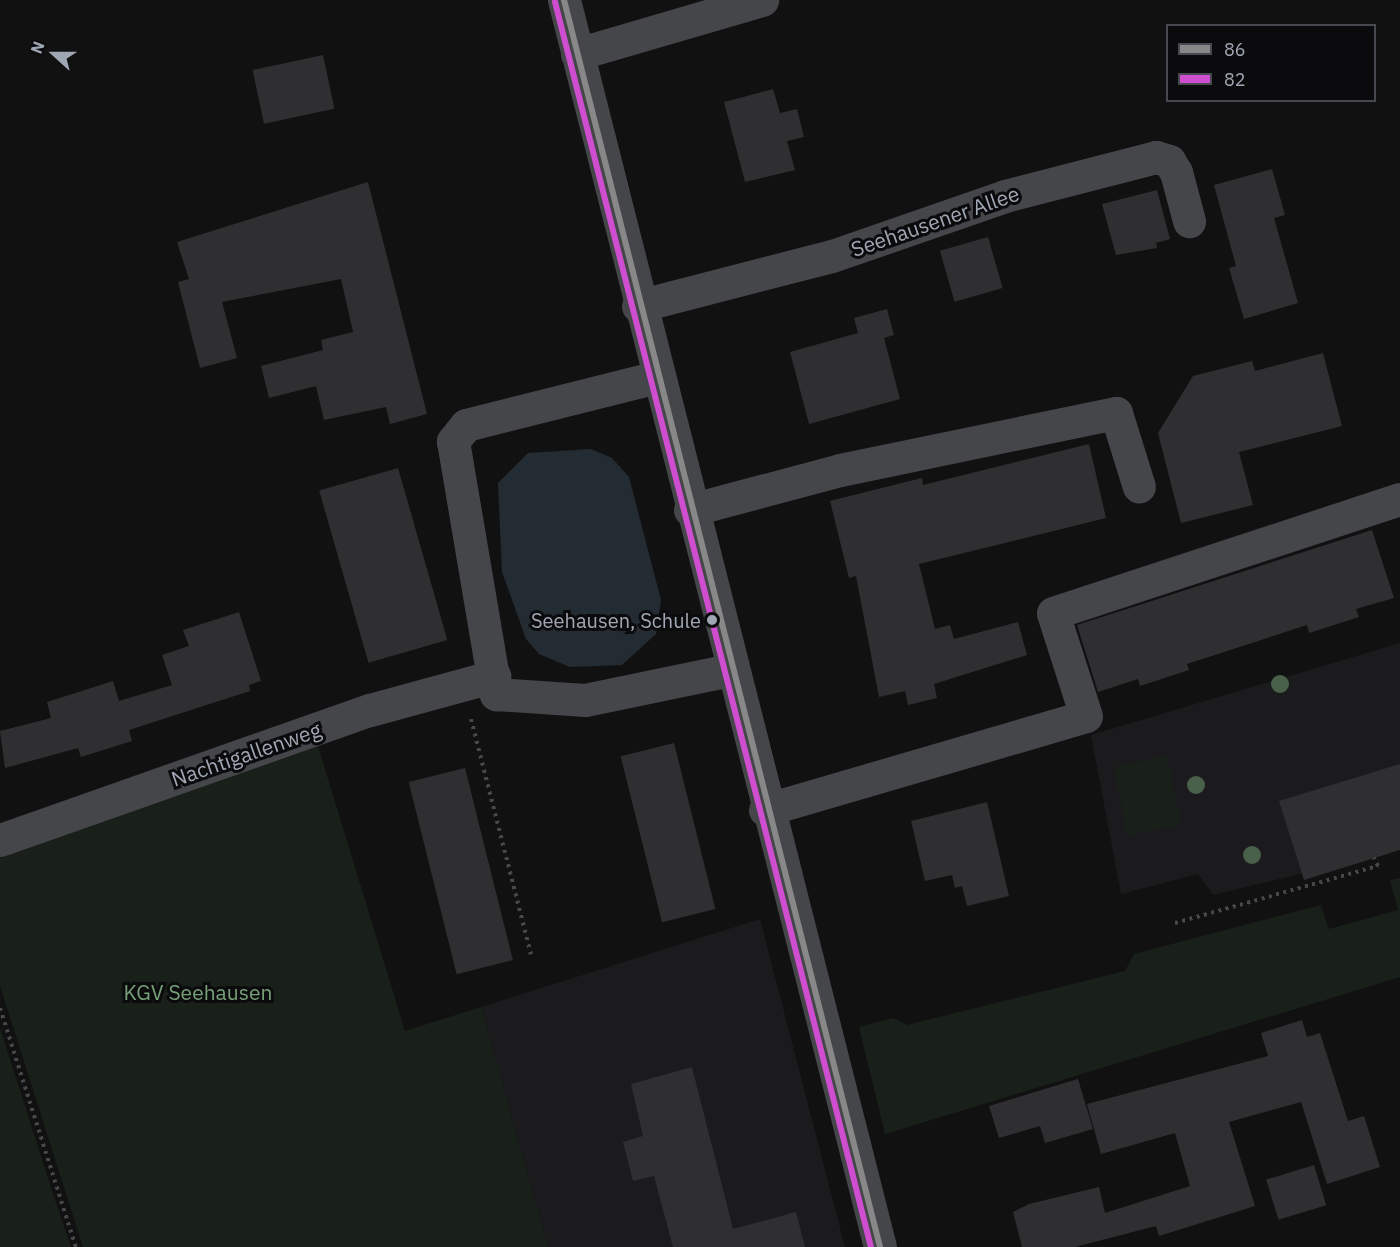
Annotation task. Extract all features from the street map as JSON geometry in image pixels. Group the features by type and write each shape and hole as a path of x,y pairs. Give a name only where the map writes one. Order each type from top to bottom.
{"street":[{"path":"564,0 638,306 765,810 880,1247"},
{"path":"577,54 762,0"},
{"name":"Seehausener Allee","path":"638,306 832,256 1005,196 1156,157 1169,161 1176,172 1189,221"},
{"path":"657,377 466,425 453,441 496,694 585,700 730,670"},
{"path":"690,510 840,470 1116,413 1139,487"},
{"path":"765,810 1086,716 1053,613 1400,499"},
{"name":"Nachtigallenweg","path":"0,840 370,710 494,676"}],"path":[{"path":"462,684 531,954"},
{"path":"1174,924 1378,866 1374,858"},
{"path":"0,1008 76,1247"}],"shaded area":[{"path":"591,449 612,458 629,477 661,600 656,634 622,665 570,667 539,654 526,639 502,572 498,483 528,453"},
{"path":"1400,643 1400,850 1213,895 1198,874 1121,894 1091,735"},
{"path":"760,919 845,1247 548,1247 481,1007"}],"green space":[{"name":"KGV Seehausen","path":"317,743 405,1031 481,1007 548,1247 83,1247 0,986 0,858"},
{"path":"1167,756 1180,825 1127,835 1114,766"},
{"path":"1400,878 1400,977 885,1134 859,1027 893,1018 907,1025 1125,971 1134,954 1321,905 1329,929 1398,910 1390,880"},
{"path":"0,1028 57,1206 71,1247 0,1247"}],"building":[{"path":"323,55 334,109 264,124 253,70"},
{"path":"773,89 780,113 797,109 804,137 787,141 795,170 745,182 724,102"},
{"path":"1272,169 1285,215 1274,218 1298,303 1244,319 1229,268 1236,266 1214,185"},
{"path":"368,182 427,414 390,424 386,407 324,420 316,386 269,398 261,366 323,350 321,340 353,332 341,279 222,302 237,358 200,368 178,282 189,279 177,242"},
{"path":"1157,190 1170,239 1156,243 1157,248 1116,255 1102,204"},
{"path":"988,237 1003,288 955,302 940,251"},
{"path":"887,309 894,335 884,338 900,399 809,424 790,352 858,333 854,318"},
{"path":"1323,353 1342,426 1239,452 1253,505 1181,523 1158,433 1193,376 1252,361 1255,371"},
{"path":"1089,444 1106,518 919,564 935,629 950,625 954,639 1018,622 1027,655 934,684 937,698 908,705 905,691 879,697 856,576 849,578 830,501 922,478 923,485"},
{"path":"398,468 447,640 369,663 319,491"},
{"path":"1372,530 1394,598 1356,609 1359,617 1309,633 1307,625 1187,664 1189,670 1140,686 1138,679 1098,692 1077,625"},
{"path":"239,612 261,681 249,685 250,691 129,730 132,741 81,757 78,748 5,768 0,731 51,718 47,702 113,681 119,701 172,685 162,655 189,646 183,630"},
{"path":"674,743 715,909 662,922 621,756"},
{"path":"1400,764 1400,850 1304,880 1279,801"},
{"path":"465,768 513,960 457,974 409,782"},
{"path":"987,802 1009,896 967,906 962,886 955,888 952,875 925,881 911,821"},
{"path":"1302,1020 1307,1037 1320,1033 1348,1121 1364,1116 1380,1167 1327,1184 1301,1102 1229,1122 1255,1206 1159,1236 1156,1226 1075,1247 1022,1247 1013,1212 1029,1204 1099,1187 1105,1213 1190,1186 1175,1133 1101,1154 1087,1104 1268,1056 1261,1033"},
{"path":"692,1067 733,1229 796,1212 805,1247 673,1247 654,1176 633,1181 623,1142 643,1136 631,1084"},
{"path":"1078,1079 1093,1129 1045,1143 1040,1126 999,1138 989,1106"},
{"path":"1314,1165 1326,1205 1278,1220 1266,1180"}],"transit line":[{"name":"86","path":"564,0 880,1247"},
{"name":"82","path":"555,2 871,1247"}],"place":[{"name":"Seehausen, Schule","path":"712,620"}]}
